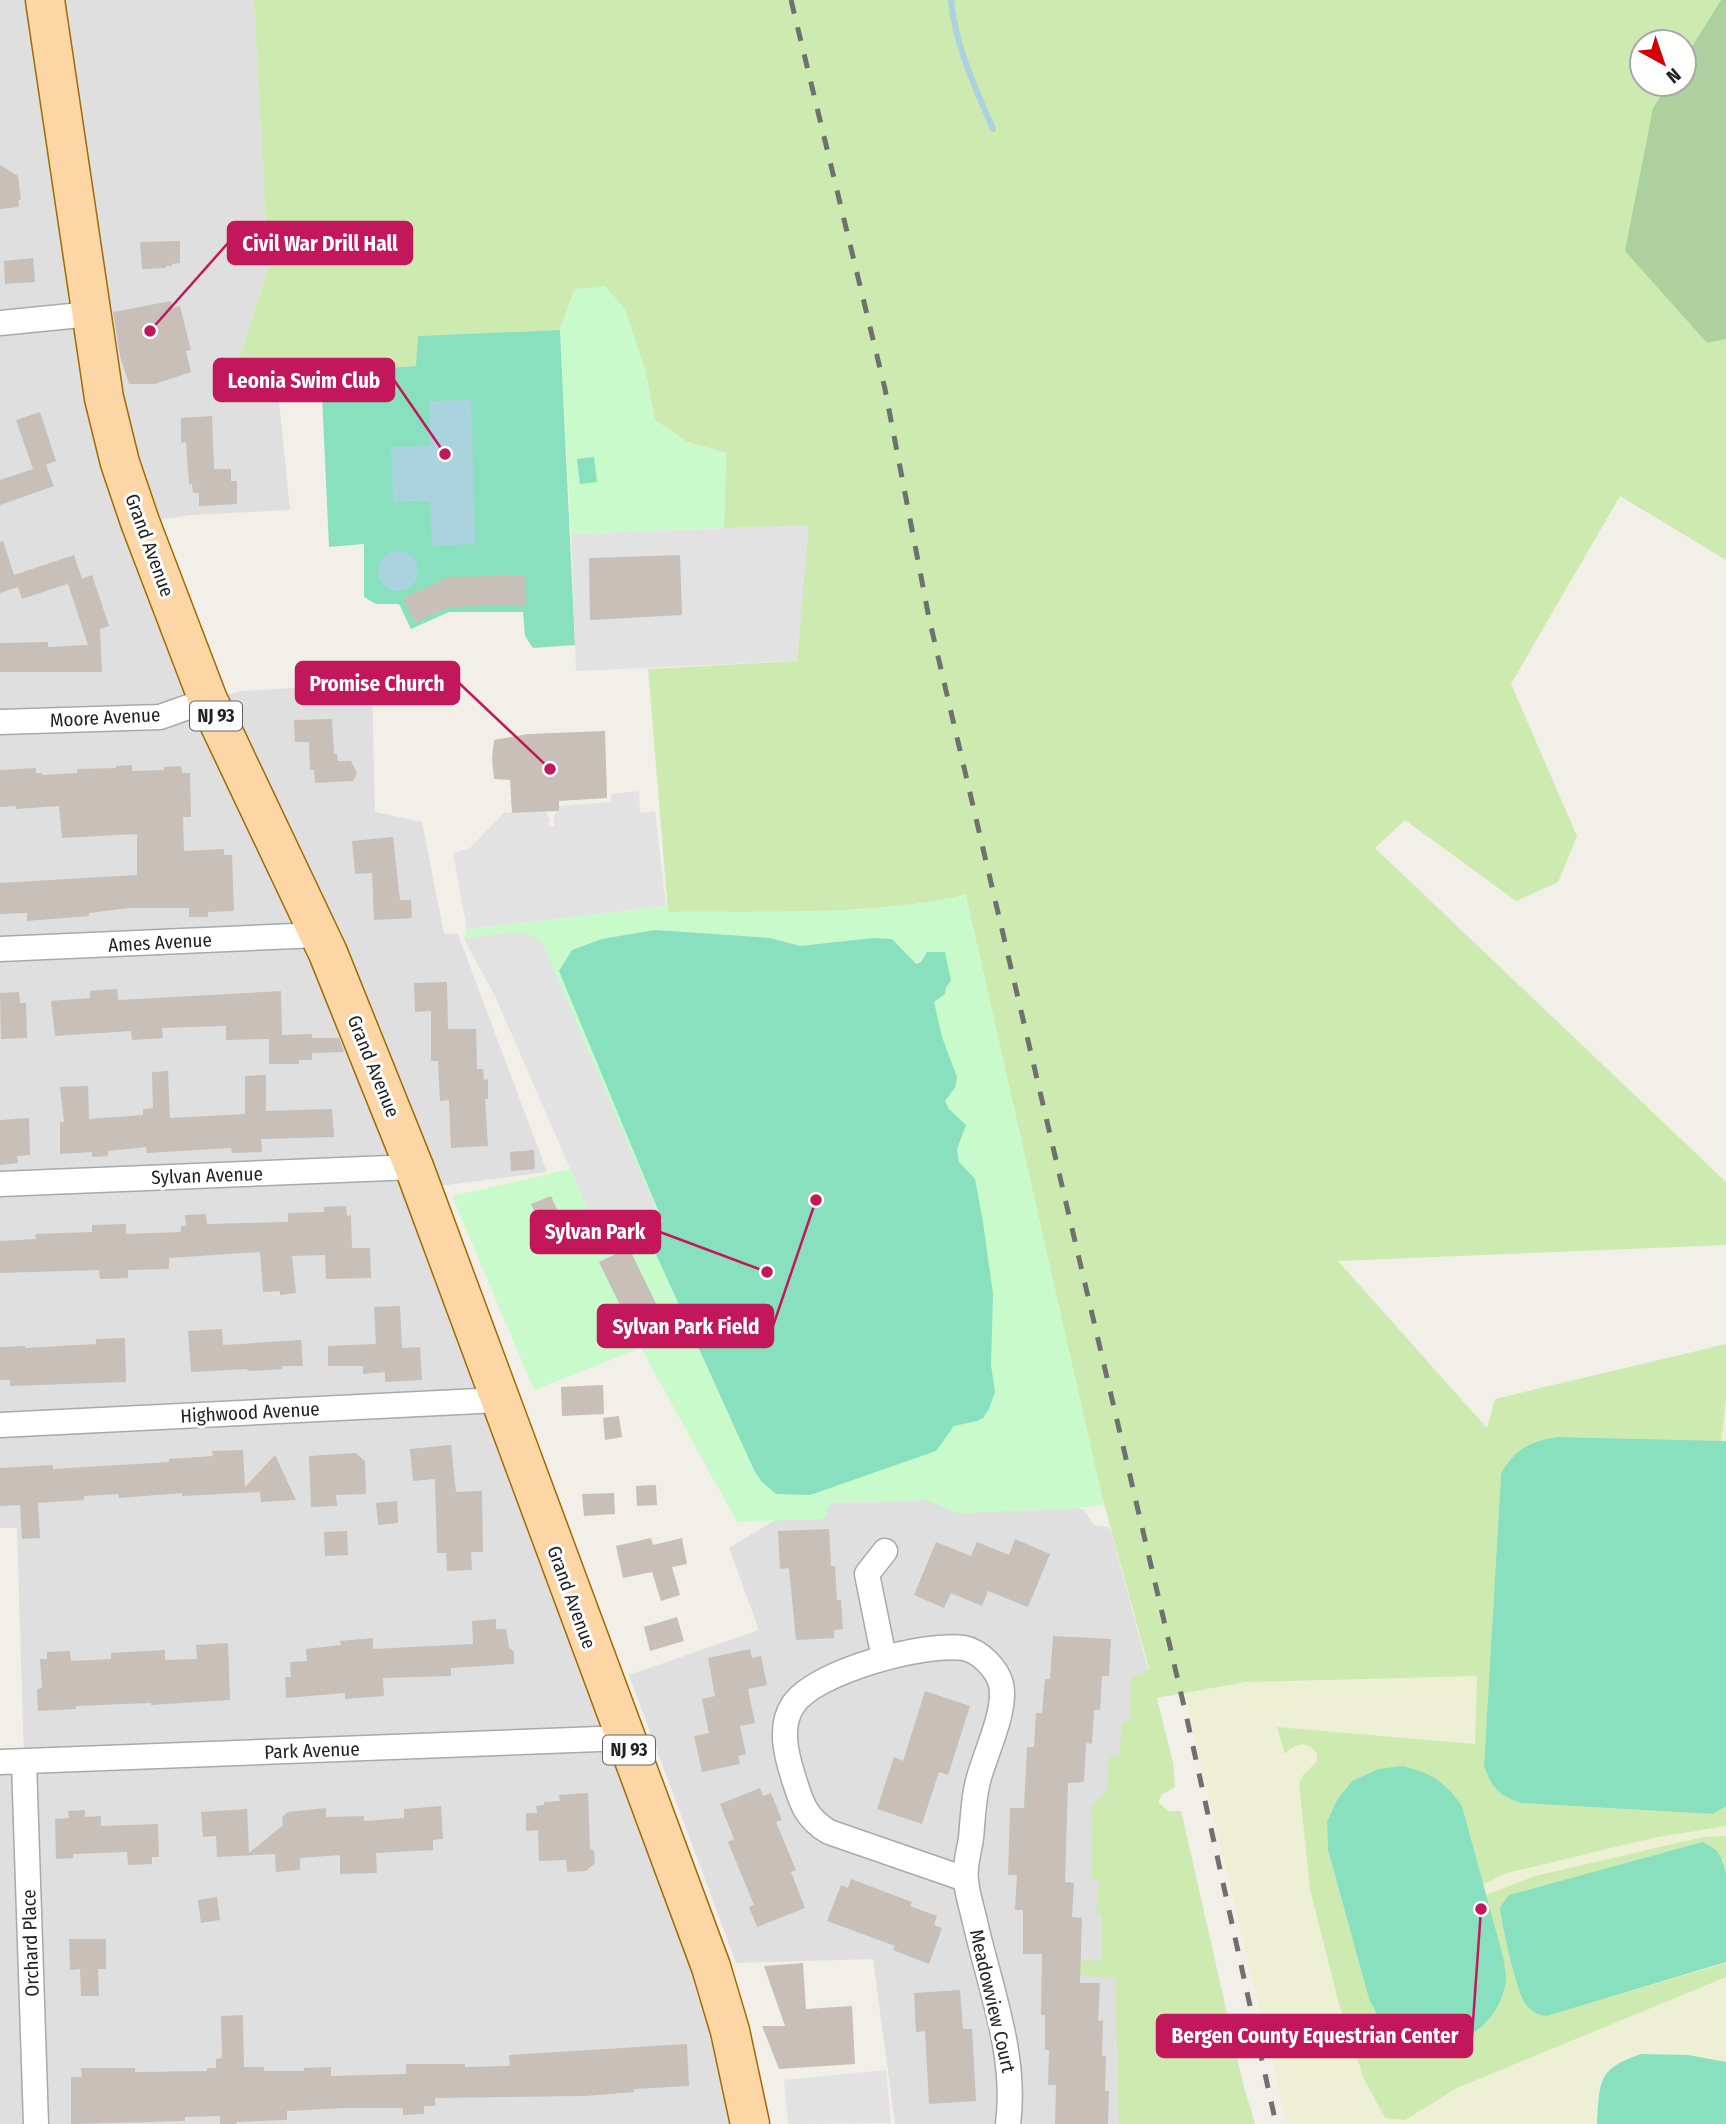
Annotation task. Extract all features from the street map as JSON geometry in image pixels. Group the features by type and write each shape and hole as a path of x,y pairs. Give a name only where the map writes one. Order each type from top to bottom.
{"main road":[{"name":"Grand Avenue","path":"46,0 104,398 120,463 208,700 319,935 414,1167 711,1967 730,2031 750,2124"}],"street":[{"path":"0,323 91,314"},
{"name":"Moore Avenue","path":"0,722 160,718 208,700"},
{"name":"Ames Avenue","path":"0,949 319,935"},
{"name":"Sylvan Avenue","path":"0,1184 414,1167"},
{"name":"Highwood Avenue","path":"0,1425 499,1400"},
{"path":"884,1658 867,1574 885,1551"},
{"name":"Meadowview Court","path":"965,1879 829,1832 816,1824 807,1813 786,1755 785,1738 793,1705 810,1688 844,1670 884,1658 930,1650 966,1648 977,1653 997,1674 1001,1684 1002,1701 978,1781 965,1879 1008,2053 1012,2097 1009,2124"},
{"name":"Park Avenue","path":"12,1762 625,1738"},
{"name":"Orchard Place","path":"12,1762 36,2124"}],"shaded area":[{"path":"0,0 254,0 268,268 237,366 277,381 290,510 191,515 141,522 209,700 241,691 372,684 375,812 422,822 444,934 458,934 547,1172 421,1186 750,2124 0,2124 0,1762 24,1761 17,1528 0,1528"},
{"path":"809,525 797,661 576,671 571,534"},
{"path":"639,791 640,813 655,811 666,906 467,929 453,853 470,848 504,813 547,812 547,817 550,817 549,826 554,826 554,816 559,812 559,806 611,802 611,794"},
{"path":"511,932 526,933 540,941 548,956 660,1219 603,1244 495,996 464,939"},
{"path":"926,1500 959,1513 1077,1508 1084,1510 1094,1525 1108,1527 1111,1531 1173,1763 1175,1787 1162,1794 1158,1802 1168,1811 1181,1811 1243,2084 1255,2124 895,2124 873,1959 736,1963 629,1675 759,1630 729,1548 777,1519 824,1519 830,1503"},
{"path":"886,2070 891,2123 788,2124 784,2080"}],"green space":[{"path":"254,0 1721,0 1698,37 1698,28 1628,28 1628,98 1659,98 1653,108 1706,343 1726,339 1726,560 1620,496 1511,684 1577,836 1558,882 1516,901 1405,820 1375,848 1726,1182 1726,1245 1338,1261 1487,1428 1495,1399 1726,1344 1726,1397 1721,1441 1558,1437 1524,1448 1511,1459 1501,1474 1484,1766 1497,1790 1521,1803 1713,1814 1726,1806 1726,1826 1653,1838 1507,1873 1483,1884 1462,1806 1378,1769 1352,1781 1337,1800 1327,1822 1328,1850 1369,1999 1392,2032 1416,2042 1438,2045 1504,1960 1486,1895 1535,1876 1703,1837 1726,1836 1726,1874 1723,1860 1702,1842 1510,1895 1500,1907 1501,1915 1521,1996 1530,2009 1540,2015 1547,2016 1726,1963 1726,1977 1457,2088 1405,2120 1385,2118 1364,2079 1339,2004 1310,1889 1299,1784 1303,1775 1317,1761 1317,1753 1309,1746 1301,1745 1293,1747 1285,1754 1277,1727 1475,1744 1477,1676 1246,1682 1157,1698 1173,1763 1175,1787 1162,1794 1158,1802 1168,1811 1181,1811 1243,2084 1255,2124 1119,2124 1115,1978 1080,1975 1080,1961 1101,1960 1102,1914 1096,1914 1099,1880 1092,1879 1091,1807 1107,1791 1109,1756 1119,1755 1122,1722 1129,1721 1131,1678 1149,1669 1093,1463 965,895 930,902 856,909 668,912 648,669 797,661 808,526 724,528 726,453 687,442 655,420 645,369 575,289 560,330 419,336 417,366 321,373 277,381 237,366 268,268"},
{"path":"1721,0 1726,0 1726,339 1707,343 1625,251 1653,108 1659,98 1698,98 1698,37"},
{"path":"605,286 625,309 645,369 655,420 687,442 726,453 724,528 571,534 560,330 575,289"},
{"path":"560,330 575,645 533,648 525,636 523,612 449,612 411,629 399,604 376,604 364,597 364,544 329,547 321,373 416,366 418,336"},
{"path":"594,457 597,482 580,484 577,459"},
{"path":"966,895 1104,1505 959,1513 926,1500 830,1503 824,1519 737,1522 641,1348 534,1390 452,1196 571,1169 495,996 464,939 467,929 666,906 668,912 818,911 930,902"},
{"path":"655,930 770,938 800,946 874,938 892,939 916,964 921,962 927,952 945,952 951,981 945,994 934,1002 942,1037 957,1077 955,1088 945,1101 949,1109 966,1125 957,1149 959,1162 975,1179 983,1222 993,1294 991,1365 995,1392 983,1418 954,1426 936,1451 810,1495 776,1494 761,1481 754,1470 645,1230 663,1222 559,971 572,950 602,939"},
{"path":"1726,1344 1726,2124 1287,2124 1184,1693 1246,1682 1477,1675 1495,1399"},
{"path":"1558,1437 1726,1441 1726,1806 1713,1814 1521,1803 1501,1794 1487,1774 1484,1766 1501,1474 1511,1459 1524,1448"},
{"path":"1403,1766 1437,1780 1462,1806 1506,1974 1502,1995 1488,2020 1467,2037 1440,2044 1416,2042 1390,2030 1369,1999 1328,1850 1327,1822 1337,1800 1352,1781 1378,1769"},
{"path":"1702,1842 1719,1854 1726,1874 1726,1962 1547,2016 1530,2009 1517,1985 1503,1927 1500,1907 1509,1895"},
{"path":"1641,2054 1688,2055 1726,2062 1726,2124 1597,2124 1604,2078 1616,2065"}],"water":[{"path":"471,400 475,544 432,546 430,501 393,502 391,447 430,446 429,401"},
{"path":"398,551 412,557 418,571 412,585 398,591 384,585 378,571 384,557"}],"building":[{"path":"0,165 18,176 21,199 18,201 19,207 0,209"},
{"path":"180,241 180,263 166,268 142,269 140,242"},
{"path":"33,258 35,282 5,284 4,261"},
{"path":"171,301 172,308 180,306 191,350 186,351 191,372 155,384 129,384 120,356 113,312"},
{"path":"40,412 56,461 37,468 46,465 54,486 0,505 0,480 33,469 16,420"},
{"path":"212,416 214,469 231,469 231,481 237,481 237,504 199,506 199,493 193,493 192,484 189,484 186,442 181,443 181,418"},
{"path":"3,541 14,575 74,555 82,579 22,599 18,587 0,593 0,542"},
{"path":"680,555 682,615 590,620 589,558"},
{"path":"92,575 109,626 100,629 102,672 0,672 0,643 48,642 48,647 88,645 68,584"},
{"path":"525,575 525,605 449,607 415,623 403,598 449,577"},
{"path":"332,719 334,754 337,754 338,761 351,761 357,773 353,781 315,783 314,770 310,770 309,742 295,742 294,720"},
{"path":"605,731 607,798 559,801 559,811 512,813 510,780 494,779 494,740 528,734"},
{"path":"132,765 132,771 164,770 164,767 181,766 182,773 190,773 191,817 183,817 184,851 224,849 224,855 232,855 234,911 208,912 208,917 189,917 189,908 129,908 89,913 89,916 27,921 27,913 0,914 0,883 137,875 137,834 62,838 59,806 16,809 16,806 0,807 0,770 36,768 36,773 42,775"},
{"path":"393,837 400,900 411,900 412,918 374,920 372,873 355,874 352,841"},
{"path":"447,982 448,1029 476,1029 477,1069 483,1069 484,1080 488,1079 488,1099 485,1099 488,1146 451,1148 449,1100 440,1101 438,1061 431,1061 431,1011 415,1012 414,983"},
{"path":"117,989 118,1000 281,991 282,1035 312,1034 312,1038 339,1038 344,1052 312,1053 312,1060 299,1060 299,1064 269,1064 269,1039 226,1040 226,1026 162,1028 163,1038 132,1040 131,1031 55,1036 51,1001 90,998 90,991"},
{"path":"19,992 20,1003 26,1003 27,1038 1,1039 0,993"},
{"path":"168,1071 170,1118 245,1114 245,1076 266,1075 266,1111 332,1109 334,1137 261,1139 262,1152 232,1153 231,1148 147,1153 146,1147 108,1151 108,1156 92,1157 92,1152 60,1154 60,1122 64,1122 60,1087 88,1086 89,1119 143,1115 143,1109 153,1108 152,1072"},
{"path":"29,1118 30,1155 17,1156 18,1163 0,1165 0,1120"},
{"path":"534,1150 535,1169 511,1171 510,1152"},
{"path":"551,1196 560,1216 540,1224 531,1204"},
{"path":"346,1206 347,1216 351,1215 352,1248 370,1248 371,1278 326,1279 325,1255 292,1256 296,1293 280,1295 280,1291 263,1292 260,1252 169,1258 169,1269 128,1270 128,1278 100,1279 99,1270 0,1273 0,1241 36,1239 35,1234 92,1232 92,1225 126,1224 126,1234 181,1232 181,1226 186,1226 185,1215 206,1214 207,1224 288,1222 288,1213 324,1212 324,1207"},
{"path":"629,1248 661,1314 631,1328 599,1262"},
{"path":"400,1306 402,1348 420,1347 422,1380 385,1382 385,1372 363,1374 363,1366 328,1366 328,1346 376,1344 374,1307"},
{"path":"222,1329 223,1345 301,1340 303,1366 191,1372 188,1331"},
{"path":"125,1338 126,1382 10,1386 10,1380 0,1380 0,1347 96,1344 96,1339"},
{"path":"603,1385 604,1414 562,1416 561,1387"},
{"path":"619,1416 622,1437 605,1440 603,1418"},
{"path":"451,1445 456,1492 482,1491 483,1552 471,1552 472,1570 447,1571 446,1553 437,1553 435,1479 413,1481 410,1449"},
{"path":"243,1450 245,1487 275,1455 296,1500 261,1502 260,1492 182,1496 182,1493 119,1498 119,1494 84,1496 84,1500 38,1503 40,1538 22,1539 20,1505 0,1506 0,1468 53,1465 53,1469 169,1462 169,1459 213,1456 212,1451"},
{"path":"356,1453 365,1461 366,1494 336,1495 337,1506 311,1507 309,1456"},
{"path":"656,1485 657,1505 637,1506 636,1486"},
{"path":"614,1493 615,1514 584,1516 582,1494"},
{"path":"397,1501 398,1523 378,1525 376,1503"},
{"path":"829,1529 831,1566 835,1566 837,1600 841,1600 843,1629 834,1630 834,1638 796,1640 789,1568 780,1569 778,1531"},
{"path":"347,1531 348,1555 325,1556 324,1532"},
{"path":"651,1538 653,1545 682,1538 687,1564 672,1567 680,1595 661,1601 652,1572 623,1578 616,1546"},
{"path":"1015,1539 1050,1554 1028,1607 988,1591 982,1606 951,1593 944,1608 914,1595 936,1542 971,1556 977,1542 1009,1555"},
{"path":"677,1617 684,1641 650,1651 644,1627"},
{"path":"496,1619 496,1629 506,1629 509,1647 514,1652 514,1664 451,1668 451,1676 383,1678 384,1696 345,1699 345,1693 286,1698 285,1677 291,1677 290,1662 307,1661 306,1649 341,1645 340,1641 373,1638 373,1649 473,1644 472,1621"},
{"path":"1053,1636 1111,1639 1109,1676 1102,1676 1100,1710 1094,1710 1092,1744 1086,1743 1084,1782 1068,1783 1065,1882 1074,1883 1072,1917 1082,1918 1080,1983 1100,1983 1098,2021 1103,2020 1102,2056 1106,2056 1108,2124 1055,2124 1056,2085 1048,2085 1049,2050 1045,2050 1045,2015 1041,2015 1042,1954 1023,1954 1023,1910 1015,1910 1017,1875 1008,1875 1010,1808 1024,1808 1027,1747 1034,1747 1036,1713 1042,1713 1045,1679 1050,1679"},
{"path":"228,1643 230,1700 76,1706 76,1709 38,1711 37,1689 42,1688 40,1659 47,1659 47,1652 70,1651 71,1661 111,1659 111,1653 165,1650 165,1660 197,1659 196,1645"},
{"path":"750,1649 752,1658 761,1656 767,1685 748,1689 755,1723 740,1726 746,1754 738,1756 740,1764 702,1772 694,1736 709,1733 702,1699 715,1696 708,1658"},
{"path":"925,1691 970,1706 948,1775 939,1772 922,1824 877,1809 894,1757 903,1761"},
{"path":"760,1788 763,1796 771,1793 782,1820 776,1822 796,1870 791,1872 805,1908 757,1927 749,1907 754,1905 728,1842 734,1839 720,1804"},
{"path":"588,1793 590,1848 594,1851 595,1863 586,1871 567,1872 566,1860 539,1861 538,1830 526,1831 526,1813 537,1813 536,1806 544,1805 544,1802 560,1801 559,1795"},
{"path":"441,1806 443,1839 433,1840 433,1850 376,1853 377,1873 340,1874 340,1855 300,1858 300,1870 276,1872 275,1854 217,1857 216,1836 203,1837 201,1812 247,1809 249,1853 283,1825 282,1817 288,1812 326,1808 326,1817 364,1816 364,1821 404,1818 404,1809"},
{"path":"85,1810 85,1817 101,1816 101,1826 158,1824 159,1857 152,1857 152,1864 128,1865 127,1852 73,1854 73,1858 56,1859 55,1819 69,1818 68,1811"},
{"path":"851,1879 912,1902 910,1906 937,1916 934,1925 942,1928 929,1964 893,1950 895,1946 827,1921 841,1885 848,1888"},
{"path":"217,1897 220,1920 201,1923 198,1900"},
{"path":"69,1939 106,1939 106,1969 98,1969 99,1996 81,1996 80,1969 70,1970"},
{"path":"803,1963 806,2009 852,2006 855,2064 779,2069 762,2026 785,2026 764,1966"},
{"path":"960,1990 963,2029 972,2029 976,2101 929,2104 925,2031 916,2032 914,1993"},
{"path":"243,2015 244,2067 264,2067 264,2071 304,2071 304,2068 331,2067 331,2076 406,2074 406,2064 510,2066 509,2055 687,2044 689,2086 634,2089 634,2092 585,2096 435,2098 435,2106 424,2106 424,2114 403,2115 403,2108 345,2108 287,2111 287,2120 236,2122 237,2124 220,2124 220,2116 185,2117 185,2121 71,2124 71,2077 82,2077 81,2068 135,2068 135,2072 207,2071 207,2068 216,2068 216,2059 222,2058 221,2016"}],"waterway":[{"path":"951,0 961,50 993,129"}],"railway":[{"path":"791,0 885,389 929,618 1187,1719 1276,2124"}],"place":[{"name":"Civil War Drill Hall","path":"150,331"},
{"name":"Leonia Swim Club","path":"445,454"},
{"name":"Promise Church","path":"550,769"},
{"name":"Sylvan Park Field","path":"816,1200"},
{"name":"Sylvan Park","path":"767,1272"},
{"name":"Bergen County Equestrian Center","path":"1481,1909"}]}
